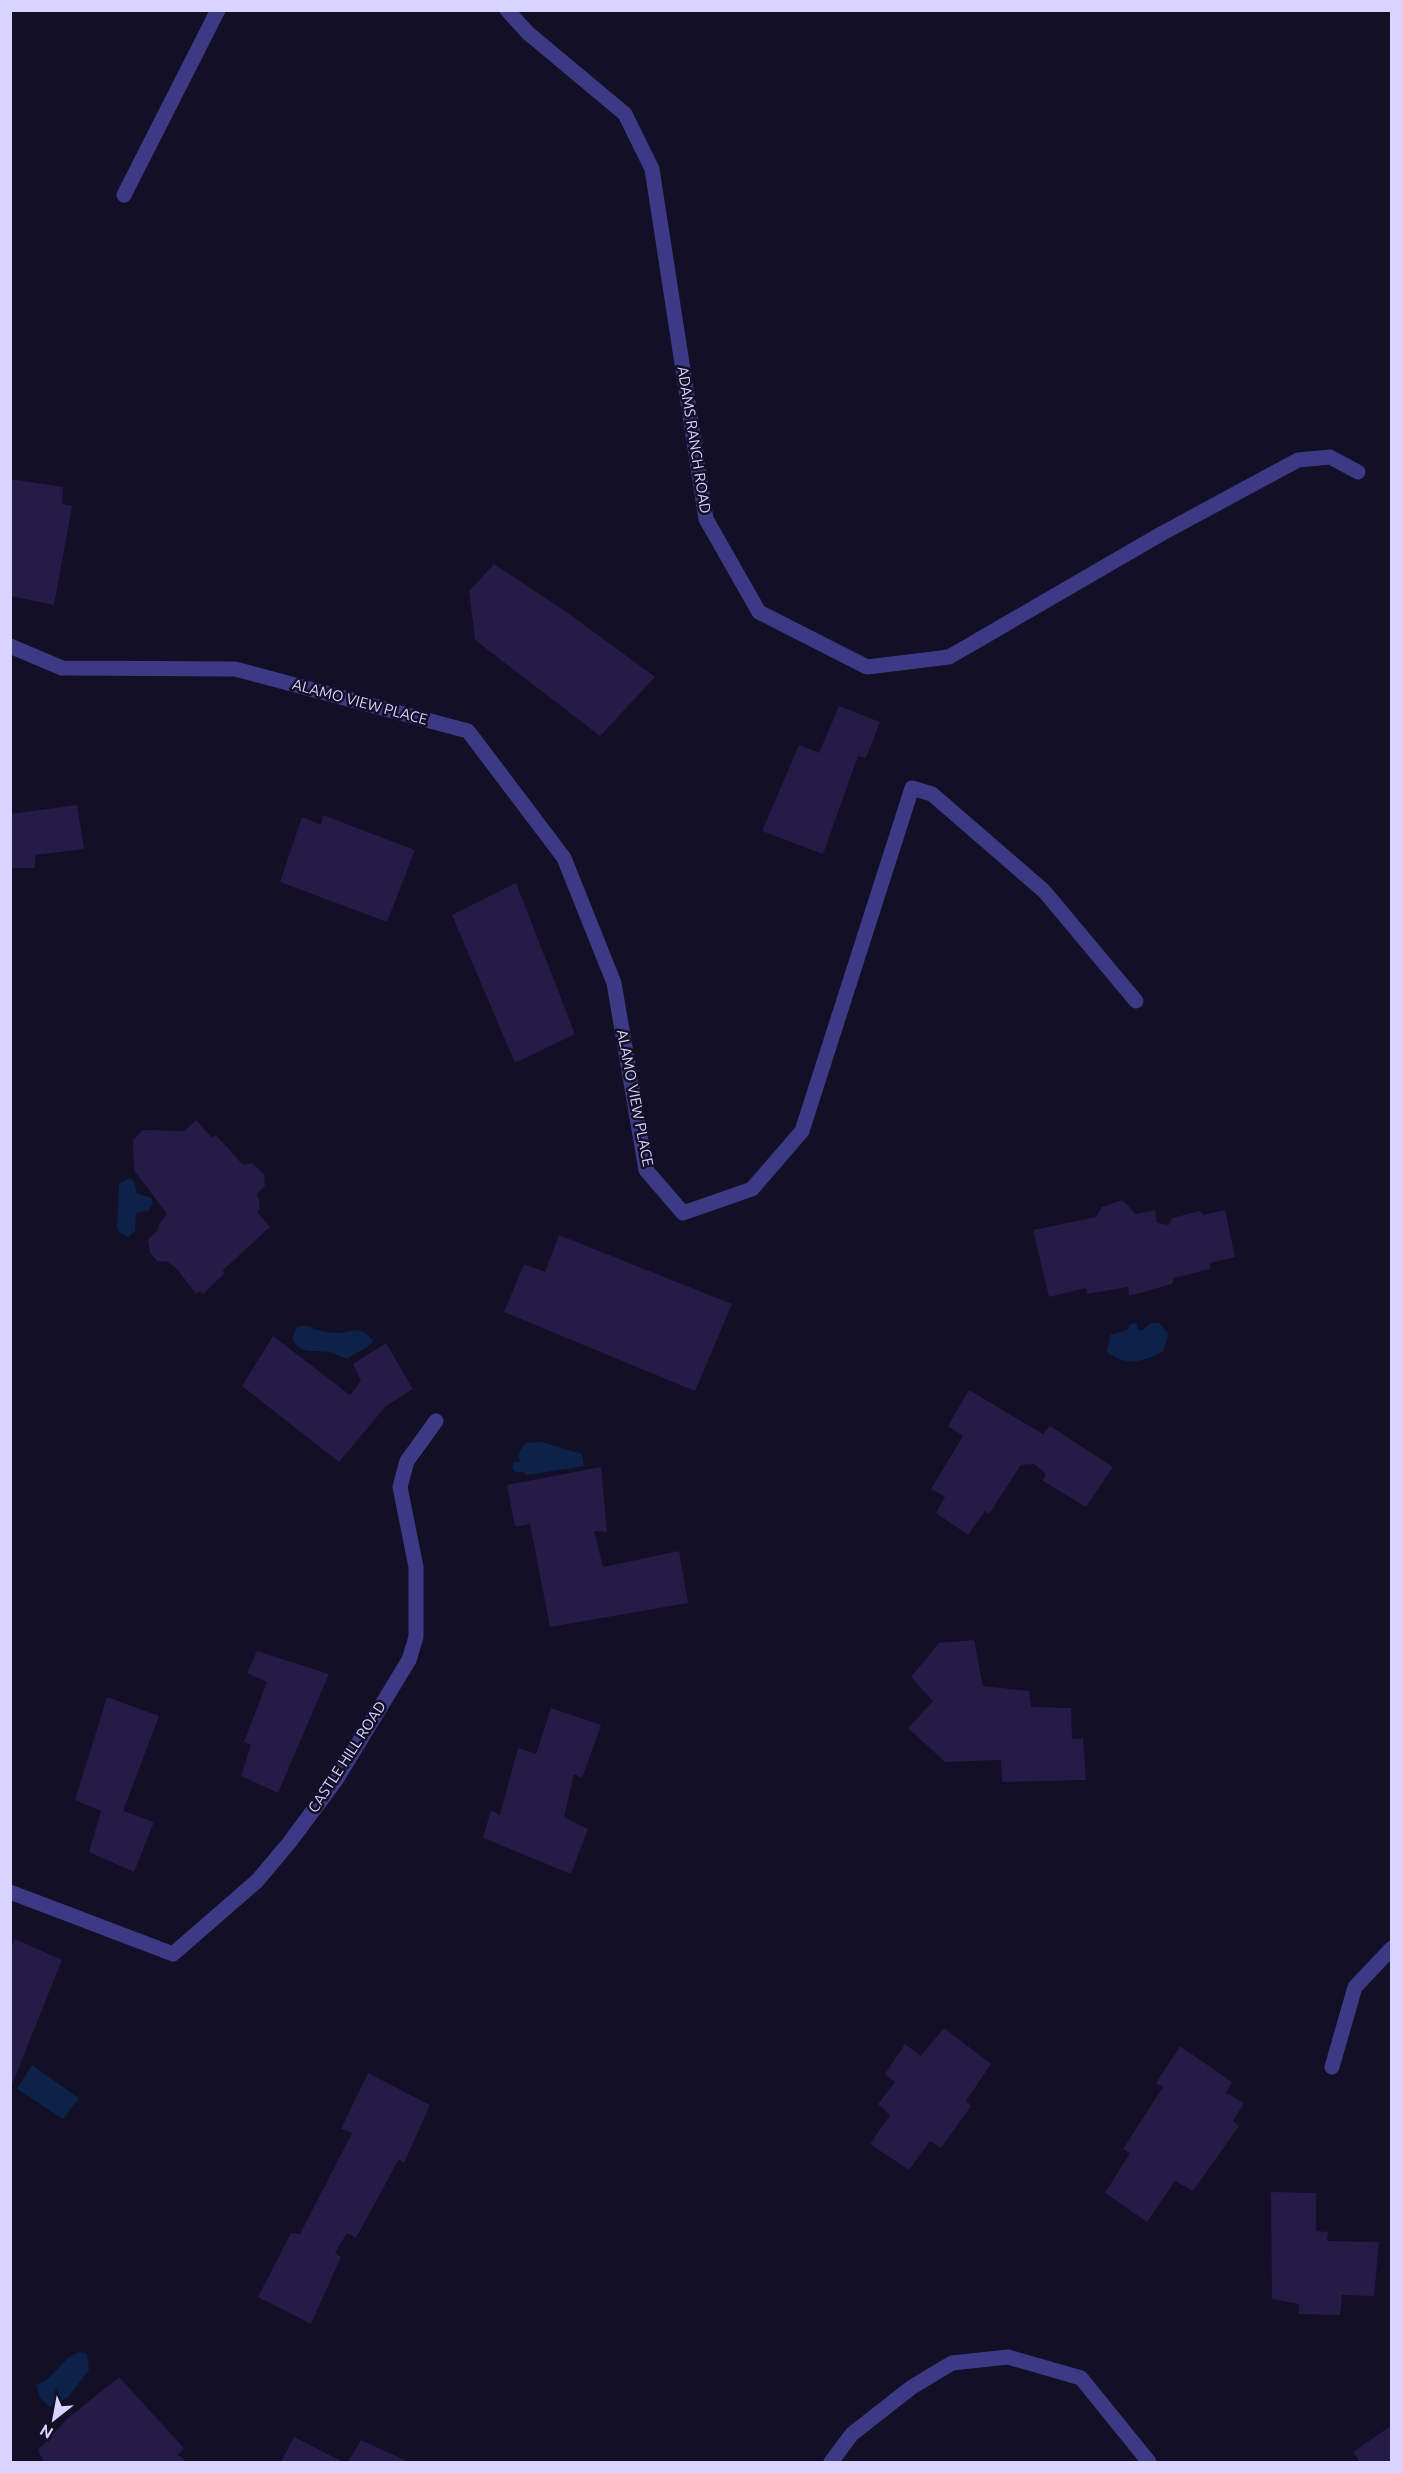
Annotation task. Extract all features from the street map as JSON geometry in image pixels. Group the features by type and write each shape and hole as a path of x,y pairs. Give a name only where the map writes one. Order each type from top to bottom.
{"street":[{"path":"124,195 218,10"},
{"name":"ADAMS RANCH ROAD","path":"507,10 528,33 625,114 652,169 706,519 759,612 867,668 949,657 1161,534 1298,460 1330,457 1358,472"},
{"name":"ALAMO VIEW PLACE","path":"10,646 62,668 235,669 468,731 564,858 614,983 646,1170 683,1214 752,1189 802,1131 912,788 932,794 1044,891 1136,1001"},
{"name":"CASTLE HILL ROAD","path":"10,1892 173,1954 256,1881 336,1780 409,1660 416,1637 416,1567 400,1487 406,1461 436,1421"},
{"path":"1332,2067 1355,1987 1392,1948"},
{"path":"831,2463 852,2434 912,2387 952,2363 1008,2357 1081,2378 1149,2463"}],"water":[{"path":"129,1178 134,1181 137,1193 151,1198 153,1203 148,1211 136,1213 135,1231 128,1237 119,1232 117,1227 119,1184"},
{"path":"1136,1323 1138,1329 1142,1331 1151,1323 1159,1323 1169,1334 1163,1351 1149,1358 1135,1361 1121,1360 1107,1352 1110,1335 1127,1330 1130,1324"},
{"path":"306,1325 320,1331 334,1333 359,1330 373,1341 348,1359 331,1353 307,1351 299,1347 292,1338 297,1327"},
{"path":"541,1442 582,1454 584,1466 527,1475 523,1472 515,1472 512,1467 514,1462 520,1462 518,1455 525,1443"},
{"path":"32,2065 79,2098 63,2119 17,2089"},
{"path":"79,2352 87,2354 89,2370 68,2397 50,2407 40,2398 36,2385 48,2378 72,2355"}],"building":[{"path":"10,479 63,487 62,504 72,506 54,605 10,596"},
{"path":"494,564 568,613 655,677 600,736 475,640 469,591"},
{"path":"839,706 880,722 866,758 858,756 823,854 762,831 799,745 819,753"},
{"path":"77,805 84,849 35,855 35,868 10,868 10,814"},
{"path":"323,815 415,850 387,922 280,882 302,817 321,825"},
{"path":"516,883 575,1034 515,1063 452,915"},
{"path":"196,1120 212,1138 216,1135 243,1165 252,1163 264,1174 265,1186 257,1194 260,1203 258,1213 270,1227 223,1270 224,1274 203,1294 200,1291 196,1294 177,1269 168,1262 157,1261 150,1253 148,1239 158,1230 159,1224 167,1214 134,1170 133,1140 143,1130 184,1131"},
{"path":"1122,1200 1136,1214 1155,1210 1157,1223 1169,1225 1172,1218 1200,1211 1203,1215 1225,1210 1235,1257 1210,1263 1210,1269 1174,1278 1172,1284 1129,1296 1128,1287 1087,1294 1086,1288 1049,1297 1033,1230 1096,1217 1102,1207"},
{"path":"559,1235 732,1304 695,1391 504,1312 524,1264 545,1272"},
{"path":"273,1336 350,1395 361,1381 353,1364 386,1343 413,1389 386,1406 339,1462 242,1386"},
{"path":"969,1390 1043,1434 1050,1426 1113,1467 1086,1507 1043,1481 1046,1474 1034,1464 1021,1465 989,1514 985,1511 968,1535 936,1513 945,1497 931,1489 963,1436 948,1426"},
{"path":"601,1467 607,1532 594,1531 603,1567 679,1551 688,1603 550,1627 530,1524 515,1527 507,1485"},
{"path":"974,1640 983,1686 1029,1691 1031,1707 1071,1708 1072,1739 1083,1738 1086,1780 1002,1782 1001,1760 945,1762 908,1728 933,1701 911,1677 939,1643"},
{"path":"257,1651 329,1674 278,1793 241,1776 251,1745 244,1742 267,1682 247,1673"},
{"path":"107,1697 159,1716 123,1811 154,1822 134,1872 89,1852 101,1811 75,1800"},
{"path":"551,1708 601,1725 582,1778 574,1774 564,1817 588,1829 571,1874 483,1838 491,1810 500,1815 518,1748 536,1754"},
{"path":"15,1939 62,1960 11,2087 10,1949"},
{"path":"944,2028 991,2064 966,2101 971,2106 941,2148 930,2141 909,2170 870,2144 890,2115 878,2104 895,2082 885,2074 905,2044 921,2056"},
{"path":"1180,2046 1232,2082 1226,2093 1244,2103 1233,2121 1239,2126 1193,2191 1175,2181 1147,2222 1105,2193 1130,2153 1123,2149 1163,2087 1156,2083"},
{"path":"368,2073 430,2105 404,2163 399,2159 356,2238 347,2233 335,2253 341,2257 311,2324 258,2297 291,2233 300,2234 352,2133 341,2129"},
{"path":"1271,2192 1316,2193 1316,2231 1328,2232 1327,2241 1379,2242 1374,2296 1342,2295 1340,2315 1298,2314 1299,2304 1272,2299"},
{"path":"119,2377 184,2448 178,2455 187,2462 44,2462 38,2450 67,2419"},
{"path":"1392,2425 1392,2462 1360,2462 1353,2452"},
{"path":"294,2437 343,2462 281,2462"},
{"path":"361,2440 409,2462 348,2462"}]}
